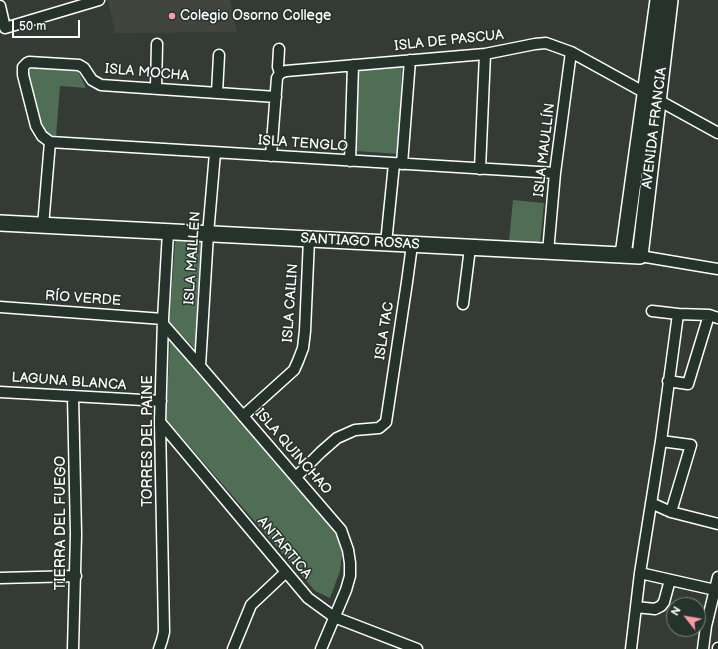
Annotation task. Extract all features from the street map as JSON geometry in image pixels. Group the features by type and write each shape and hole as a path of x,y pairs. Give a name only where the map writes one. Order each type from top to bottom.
{"street":[{"path":"0,6 4,28 98,0"},
{"name":"AVENIDA FRANCIA","path":"640,256 652,96 661,22 658,0"},
{"name":"AVENIDA FRANCIA","path":"661,22 670,0"},
{"name":"ISLA DE PASCUA","path":"280,73 286,71 485,54 546,43 571,52 718,133"},
{"path":"156,88 157,44"},
{"path":"271,156 277,78 280,73 278,67 279,50"},
{"name":"ISLA MAULLÍN","path":"548,252 555,174 571,52"},
{"path":"480,169 485,54"},
{"path":"217,93 219,55"},
{"path":"386,243 398,164 410,60"},
{"name":"ISLA MOCHA","path":"50,142 42,136 36,126 23,75 25,65 30,62 79,66 84,68 92,80 98,84 276,98"},
{"path":"350,161 353,65"},
{"name":"AVENIDA FRANCIA","path":"623,255 652,96"},
{"path":"43,226 50,142"},
{"name":"ISLA TENGLO","path":"50,142 555,174"},
{"name":"ISLA MAILLÉN","path":"200,366 208,234 215,153"},
{"name":"SANTIAGO ROSAS","path":"0,223 640,256 718,269"},
{"name":"TORRES DEL PAINE","path":"159,649 164,632 160,422 163,322 168,232"},
{"name":"ISLA CAILIN","path":"243,416 294,370 303,348 309,239"},
{"name":"ISLA TAC","path":"296,477 338,438 355,430 380,428 386,422 412,244"},
{"path":"462,304 470,248"},
{"name":"RÍO VERDE","path":"0,307 163,322"},
{"path":"652,311 714,317 688,384 668,381"},
{"path":"631,649 640,573 661,440 678,314"},
{"name":"ISLA QUINCHAO","path":"163,322 336,523 344,537 348,550 350,576 346,590 321,649"},
{"name":"LAGUNA BLANCA","path":"0,392 161,401"},
{"name":"TIERRA DEL FUEGO","path":"73,396 76,534 73,649"},
{"name":"ANTARTICA","path":"160,422 286,572 304,593 316,604 334,617 417,649"},
{"path":"661,440 691,445 671,512"},
{"path":"651,503 671,512 718,524"},
{"path":"233,649 251,605 286,572"},
{"path":"640,573 715,590"},
{"path":"0,578 76,576"},
{"path":"703,649 706,626 718,577"},
{"path":"636,607 655,609 661,606 664,602 670,580"}],"shaded area":[{"name":"Colegio Osorno College","path":"108,0 230,0 237,32 115,33"}],"green space":[{"path":"37,66 78,71 86,88 60,86 56,136 47,135 40,127 28,74 31,69"},
{"path":"402,67 399,154 356,151 359,70"},
{"path":"513,200 544,203 540,244 509,241"},
{"path":"176,232 206,234 197,351 169,322"},
{"path":"170,341 337,534 342,554 340,571 330,598 315,591 166,419"}],"place":[{"name":"Colegio Osorno College","path":"172,16"}]}
